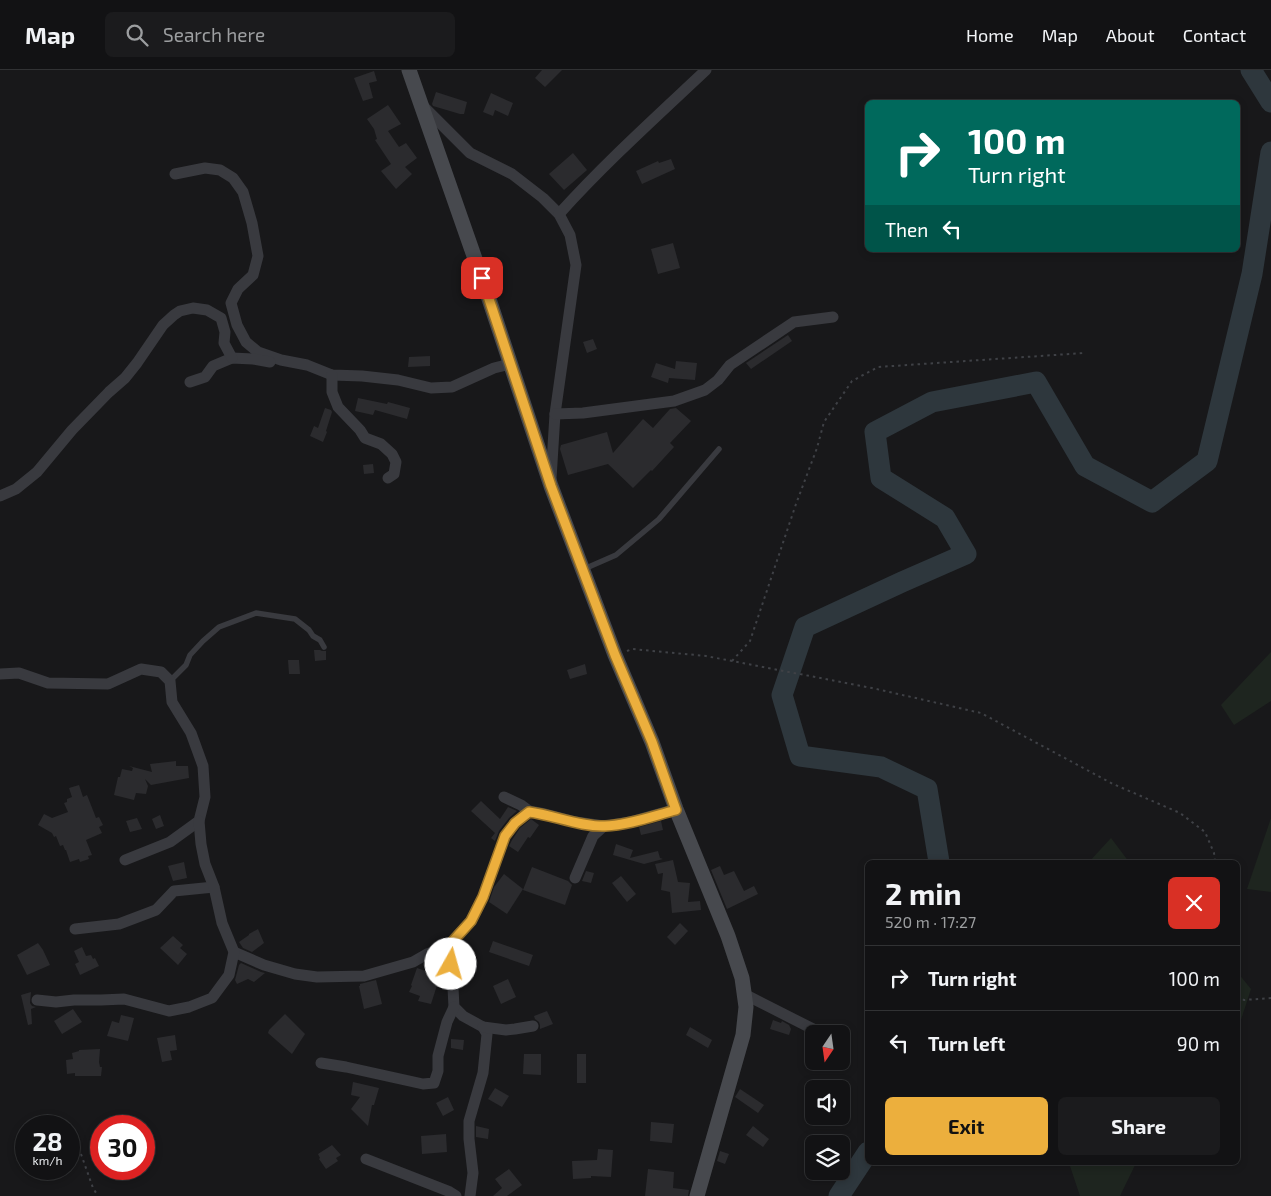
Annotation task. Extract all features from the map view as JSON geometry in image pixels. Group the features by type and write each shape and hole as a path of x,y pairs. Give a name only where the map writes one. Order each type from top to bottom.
{"street":[{"path":"409,70 551,486 615,655 652,742 676,810 728,936 742,978 746,1007 743,1035 697,1196"},
{"path":"559,214 611,159 706,70"},
{"path":"420,102 470,154 512,174 543,198 559,214 570,235 576,264 555,414 551,486"},
{"path":"175,174 205,168 220,170 233,178 243,192 252,223 258,256 253,275 238,289 231,303 237,325 246,342 258,352 281,360 307,365 332,375 398,380 431,388 452,387 494,368 510,364"},
{"path":"0,496 16,489 37,472 72,430 125,378 163,325 180,311 193,308 206,310 221,318 225,332 224,343 232,358"},
{"path":"555,414 583,413 674,402 705,390 718,380 730,365 794,322 833,317"},
{"path":"190,382 204,377 213,366 232,358 253,359 290,366 307,365"},
{"path":"332,375 332,392 338,407 366,438 381,444 392,454 396,462 394,474 388,478"},
{"path":"0,674 19,673 48,683 108,684 140,669 161,672 170,681 172,702 191,733 203,766 205,797 199,821 201,844 205,864 214,887 222,923 234,952 229,975 212,998 189,1007 169,1011 124,999 56,1002 37,1000"},
{"path":"504,797 529,812 604,826 630,822 676,810"},
{"path":"234,952 264,965 317,978 364,976 413,962 427,954 447,947 471,921 483,897 505,836 515,823 529,812"},
{"path":"124,860 170,842 199,821"},
{"path":"575,878 593,836 604,826"},
{"path":"75,929 119,924 156,910 174,892 214,887"},
{"path":"321,1063 346,1066 423,1084 434,1083 438,1071 438,1056 447,1022 454,1007 451,978 453,941"},
{"path":"744,994 805,1025"},
{"path":"454,1007 463,1016 483,1027 506,1030 533,1026"},
{"path":"470,1196 473,1174 469,1121 483,1073 487,1034 483,1027"},
{"path":"366,1159 448,1191 456,1196"}],"lane":[{"path":"582,570 616,555 659,519 719,448"},
{"path":"170,681 186,665 190,655 219,627 256,613 295,619 320,640 324,647"}],"path":[{"path":"732,661 750,641 817,448 824,422 852,381 878,367 1084,353"},
{"path":"615,655 632,650 706,656 872,688 982,713 1113,784 1180,813 1205,832 1214,853 1215,860"},
{"path":"1240,997 1244,1000"},
{"path":"1240,1001 1271,998"},
{"path":"81,1154 93,1188 98,1196"}],"shaded area":[{"path":"1271,652 1271,701 1234,725 1221,705"},
{"path":"1271,818 1271,892 1247,889"},
{"path":"1111,838 1128,860 1091,860"},
{"path":"1240,975 1251,989 1240,1023"},
{"path":"1070,1165 1135,1165 1120,1196 1080,1196"}],"building":[{"path":"542,70 562,70 545,87 535,78"},
{"path":"374,71 377,81 369,83 373,98 363,101 354,78"},
{"path":"436,92 467,102 464,114 433,106"},
{"path":"491,93 513,103 508,116 495,110 493,116 483,112"},
{"path":"388,105 401,124 388,131 399,147 406,143 417,158 405,167 412,174 396,189 381,171 391,164 375,140 377,139 374,129 367,119"},
{"path":"573,153 587,170 564,190 549,174"},
{"path":"671,159 675,169 642,184 636,171 658,161 659,163"},
{"path":"673,243 680,268 658,274 651,249"},
{"path":"788,335 792,341 751,369 746,363"},
{"path":"593,339 597,349 587,353 583,342"},
{"path":"430,356 430,366 408,367 409,357"},
{"path":"676,361 697,363 695,380 669,378 668,383 651,377 656,363 675,369"},
{"path":"358,398 387,404 388,402 410,408 407,419 375,410 373,415 355,411"},
{"path":"325,408 332,412 323,442 310,436 314,426 318,428"},
{"path":"676,408 691,421 670,443 674,447 633,488 608,464 568,475 560,449 561,445 607,432 613,453 643,419 653,428 670,409"},
{"path":"373,464 374,473 364,474 363,465"},
{"path":"314,650 326,651 326,660 315,661"},
{"path":"288,660 299,660 300,674 289,674"},
{"path":"585,664 587,674 570,679 567,670"},
{"path":"176,761 176,766 188,766 189,778 151,785 145,779 148,786 146,794 136,793 134,800 114,795 122,769 132,771 133,768 129,766 152,772 150,764"},
{"path":"79,785 83,797 87,795 96,818 99,817 103,825 99,827 102,833 86,840 92,855 88,856 89,859 80,862 79,859 70,862 66,850 63,845 60,846 56,836 54,837 52,833 38,825 44,814 52,818 68,812 64,803 72,797 69,788"},
{"path":"481,801 500,819 508,807 517,811 499,831 495,841 491,838 495,833 471,811"},
{"path":"160,815 164,826 156,829 152,819"},
{"path":"137,818 142,829 130,832 126,821"},
{"path":"531,819 539,825 518,852 509,846 520,828"},
{"path":"661,821 663,830 641,835 639,827"},
{"path":"616,844 633,850 630,858 658,851 660,858 663,859 644,864 613,855"},
{"path":"673,860 678,882 690,883 688,902 700,901 701,910 672,913 670,892 661,890 663,873 658,874 655,864"},
{"path":"184,862 187,878 173,881 168,866"},
{"path":"720,866 724,875 734,871 744,891 754,886 758,894 727,909 711,870"},
{"path":"532,867 568,881 572,885 565,905 523,890"},
{"path":"586,871 594,873 591,883 582,881"},
{"path":"504,874 523,889 507,914 489,902 494,887"},
{"path":"621,876 636,894 627,902 612,883"},
{"path":"680,923 688,931 675,945 667,937"},
{"path":"258,929 264,943 252,952 243,948 239,942"},
{"path":"173,936 183,945 180,948 187,954 178,965 160,948"},
{"path":"493,941 533,955 529,966 489,952"},
{"path":"38,943 50,965 27,975 17,955"},
{"path":"82,947 86,956 91,955 93,959 95,958 99,966 80,975 75,964 79,962 74,951"},
{"path":"241,963 265,973 254,982 248,979 237,984 235,980"},
{"path":"417,968 440,976 431,1004 418,1001 420,996 409,992"},
{"path":"508,979 516,997 501,1004 493,986"},
{"path":"376,980 382,1004 364,1009 359,986 360,984"},
{"path":"31,992 30,1003 36,1007 31,1009 32,1024 28,1025 21,995"},
{"path":"73,1009 82,1022 62,1034 54,1021"},
{"path":"547,1011 553,1024 540,1029 539,1022 534,1016"},
{"path":"285,1014 305,1034 292,1054 268,1033"},
{"path":"121,1015 134,1018 128,1041 107,1036 112,1021 119,1023"},
{"path":"773,1020 781,1023 782,1021 789,1025 791,1029 789,1035 770,1029"},
{"path":"690,1027 712,1040 708,1048 686,1035"},
{"path":"175,1035 177,1050 170,1051 172,1060 162,1062 157,1038"},
{"path":"451,1039 464,1040 463,1050 451,1048"},
{"path":"100,1049 101,1076 75,1076 75,1073 67,1074 66,1060 73,1059 72,1053 79,1050"},
{"path":"524,1054 541,1054 541,1075 523,1074"},
{"path":"577,1054 586,1054 586,1083 577,1083"},
{"path":"353,1082 379,1088 374,1105 372,1105 368,1126 351,1109 360,1097 351,1095"},
{"path":"495,1088 509,1096 502,1107 488,1099"},
{"path":"740,1089 764,1105 758,1113 735,1097"},
{"path":"448,1097 454,1110 443,1116 436,1103"},
{"path":"651,1122 674,1124 672,1143 650,1141"},
{"path":"476,1126 489,1129 488,1139 476,1137"},
{"path":"753,1126 769,1139 763,1147 746,1135"},
{"path":"446,1134 447,1152 422,1154 421,1136"},
{"path":"332,1145 341,1155 336,1158 338,1161 326,1169 318,1154"},
{"path":"598,1149 613,1150 611,1177 591,1176 591,1178 573,1179 572,1161 597,1160"},
{"path":"720,1151 729,1154 725,1164 717,1161"},
{"path":"509,1169 522,1185 507,1196 493,1196 502,1188 495,1179"},
{"path":"648,1169 674,1172 673,1188 689,1190 688,1196 645,1196"}],"waterway":[{"path":"1251,70 1271,102"},
{"path":"939,860 927,789 881,767 800,756 782,695 805,627 966,554 945,518 881,478 875,432 932,402 1036,382 1085,466 1152,502 1207,461 1252,274 1271,152"},
{"path":"839,1196 865,1157"}],"route":[{"path":"451,964 453,941 471,921 483,897 505,836 515,823 529,812 604,826 630,822 676,810 652,742 615,655 551,486 482,278"}]}
